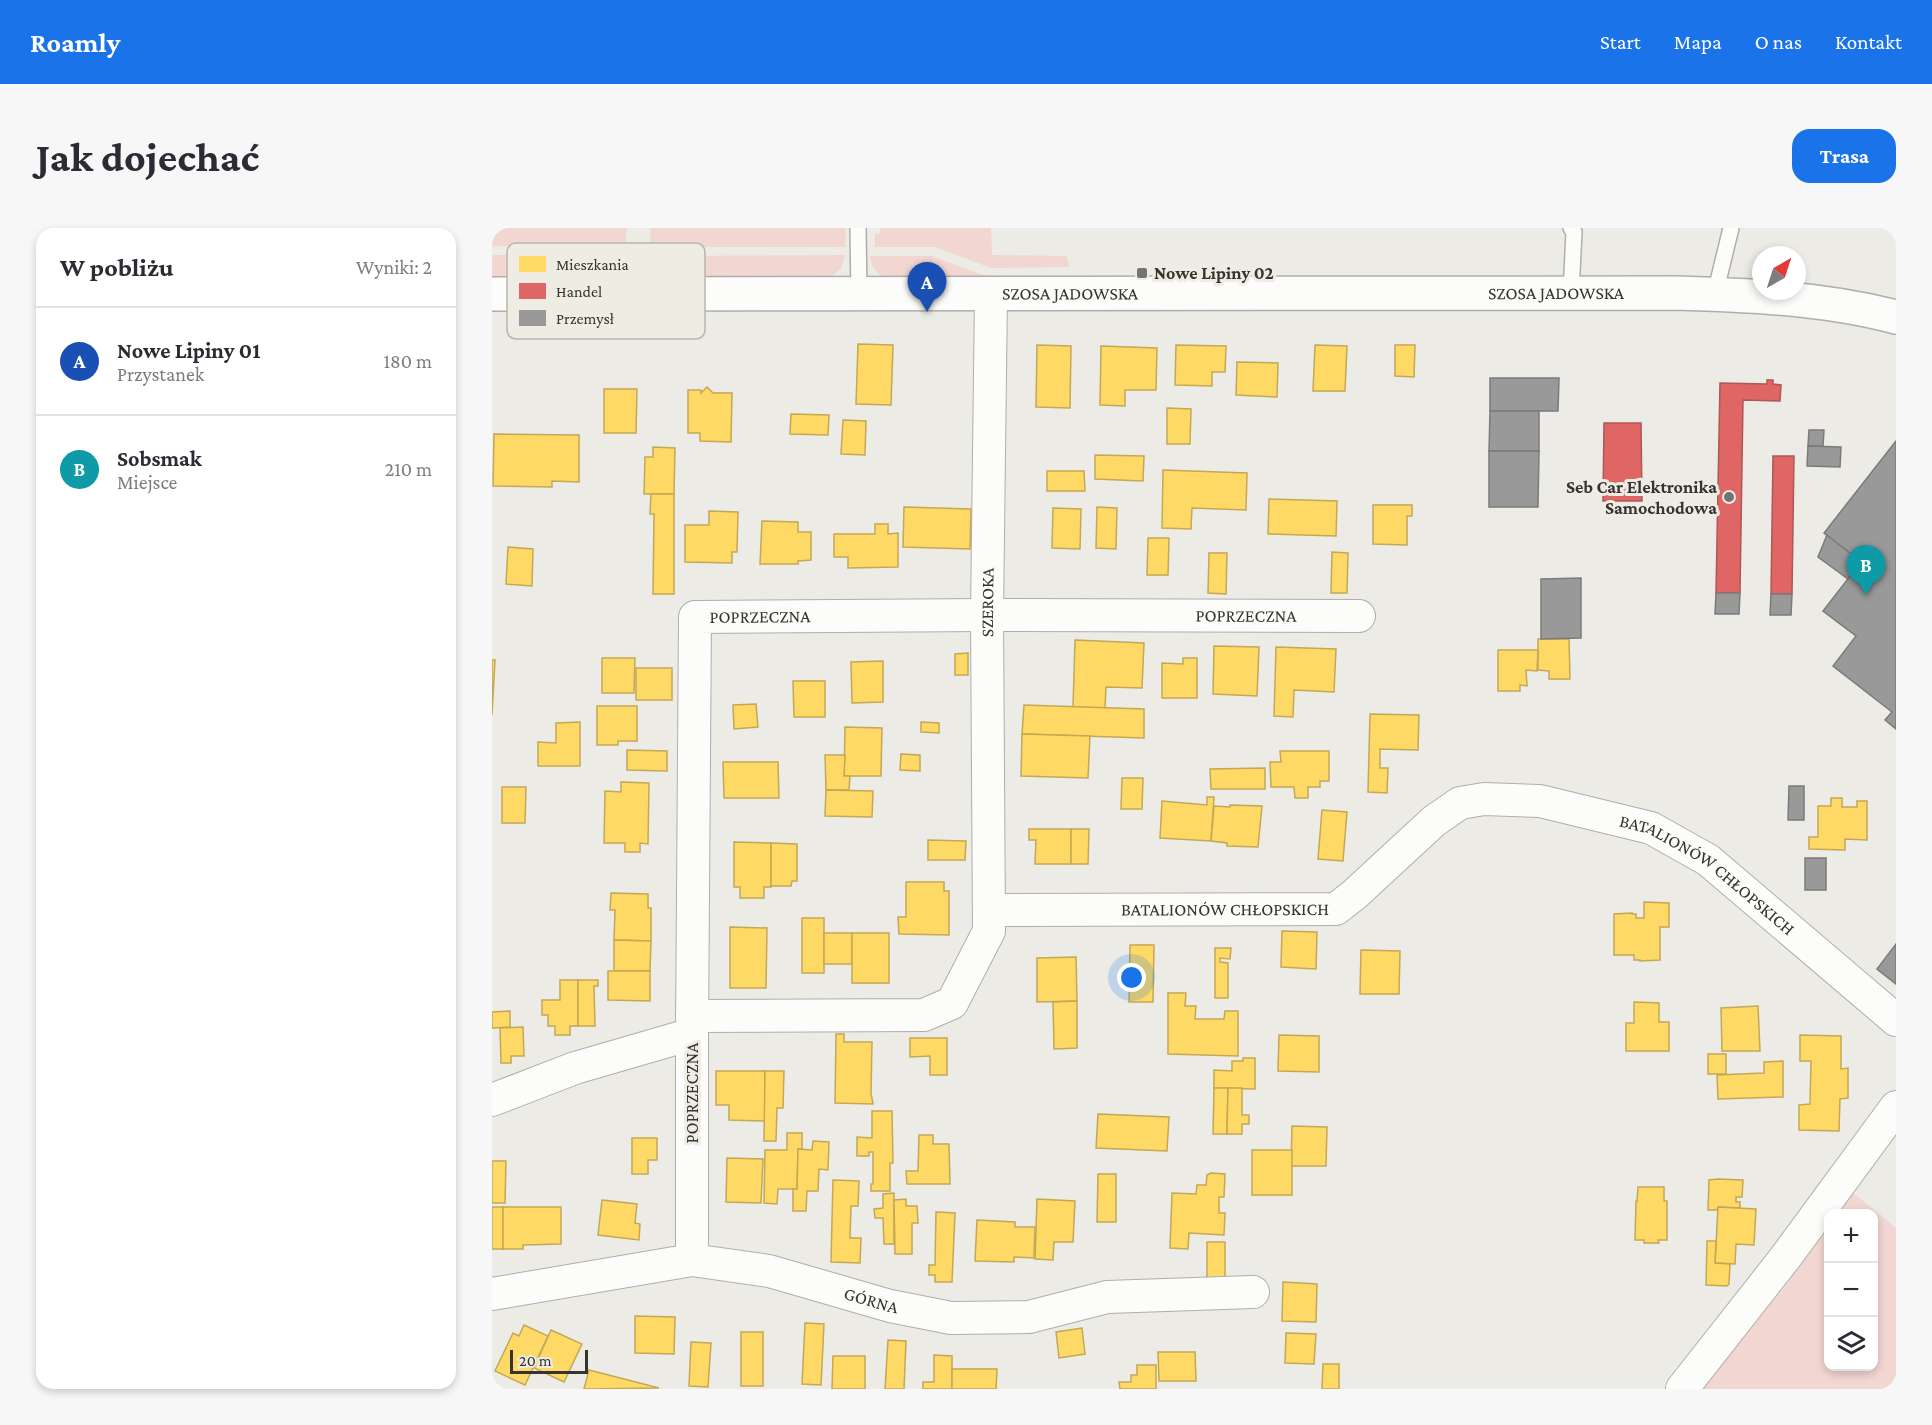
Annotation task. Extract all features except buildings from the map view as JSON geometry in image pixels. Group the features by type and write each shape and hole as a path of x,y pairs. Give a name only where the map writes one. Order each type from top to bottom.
{"main road":[{"name":"SZOSA JADOWSKA","path":"705,294 1715,294 1774,297 1833,304 1896,317"}],"street":[{"name":"SZEROKA","path":"989,909 987,615 991,294"},
{"name":"POPRZECZNA","path":"692,1260 695,617 1359,616"},
{"name":"BATALIONÓW CHŁOPSKICH","path":"989,909 1336,909 1434,821 1460,803 1484,799 1540,801 1651,828 1708,860 1896,1020"},
{"path":"492,1100 692,1025 924,1015 952,1003 989,931 989,909"},
{"path":"1682,1389 1785,1258 1896,1107"},
{"name":"GÓRNA","path":"492,1294 692,1260 769,1271 890,1306 951,1318 1029,1317 1107,1297 1253,1292"}],"lane":[{"path":"858,228 859,294"},
{"path":"1715,294 1731,228"},
{"path":"1571,293 1575,229"}],"shaded area":[{"path":"492,228 627,228 625,243 507,243 507,246 492,246"},
{"path":"650,228 846,228 845,247 705,247 705,243 651,243"},
{"path":"880,228 991,228 992,255 1067,256 1069,267 991,268 935,247 875,247 875,234 880,234"},
{"path":"492,255 507,255 507,279 492,279"},
{"path":"845,255 841,269 829,278 705,279 705,256"},
{"path":"870,256 932,256 991,278 885,279 874,269"},
{"path":"1846,1187 1873,1209 1829,1209"},
{"path":"1878,1213 1896,1228 1896,1389 1691,1389 1729,1338 1765,1302 1781,1293 1792,1277 1795,1263 1814,1236 1814,1229 1824,1216 1824,1371 1878,1371"}],"place":[{"name":"Nowe Lipiny 02","path":"1142,273"},
{"name":"Nowe Lipiny 01","path":"927,312"},
{"name":"Seb Car Elektronika Samochodowa","path":"1729,497"},
{"name":"Sobsmak","path":"1866,595"}]}
